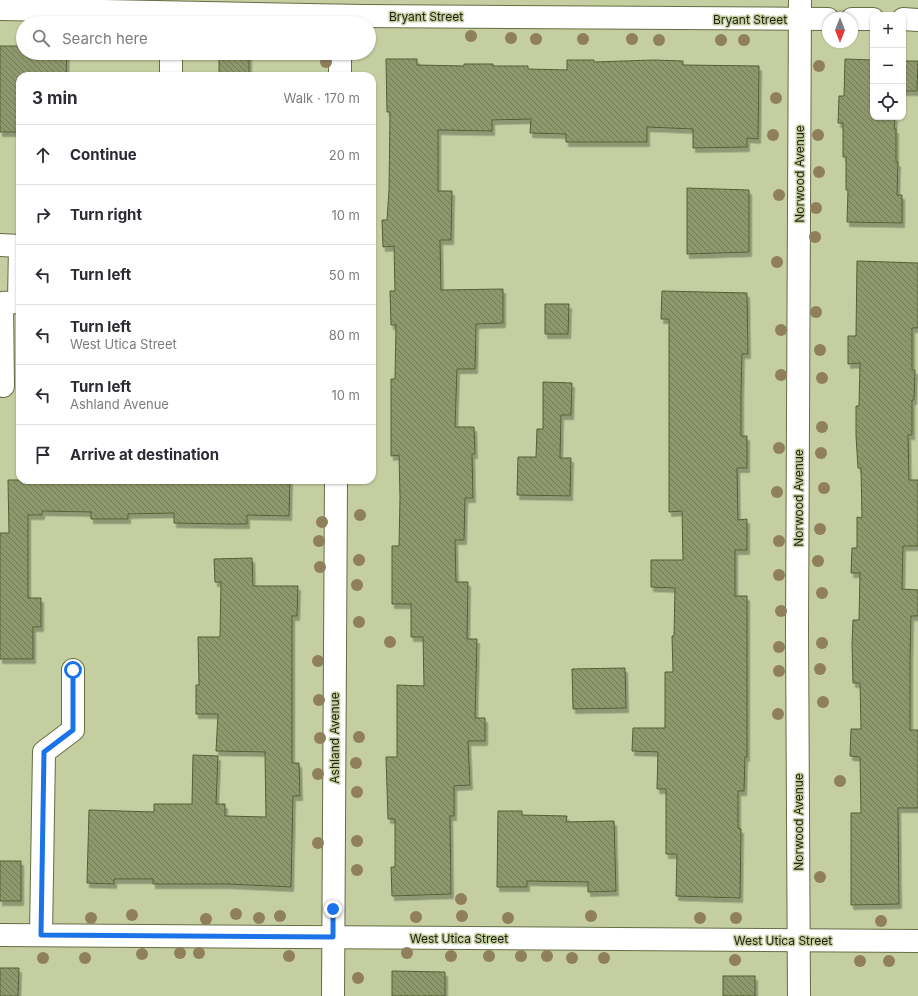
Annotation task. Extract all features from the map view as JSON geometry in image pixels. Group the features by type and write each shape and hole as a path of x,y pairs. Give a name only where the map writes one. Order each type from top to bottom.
{"street":[{"name":"Bryant Street","path":"239,16 500,8 800,9 822,17"},
{"name":"Bryant Street","path":"0,9 134,16"},
{"name":"Norwood Avenue","path":"799,996 797,630 800,9"},
{"path":"858,19 870,19"},
{"path":"906,20 918,20"},
{"path":"171,60 171,72"},
{"path":"340,60 340,72"},
{"path":"0,245 16,246"},
{"path":"8,386 1,303 16,302"},
{"name":"Ashland Avenue","path":"333,996 336,484"},
{"path":"41,935 44,752 73,730 73,670"},
{"name":"West Utica Street","path":"0,935 918,941"}],"building":[{"path":"0,46 16,46 16,60 67,60 66,72 16,72 16,132 0,132"},
{"path":"386,59 417,59 417,65 464,66 464,64 493,64 493,66 528,66 528,69 567,70 567,60 594,60 594,62 654,60 683,61 683,65 759,66 758,139 747,138 747,147 693,148 693,129 647,127 647,142 566,142 566,134 530,133 531,119 492,120 492,131 438,130 438,191 452,191 451,240 440,240 441,290 503,289 503,323 476,324 475,369 457,369 455,427 474,427 475,454 472,454 473,498 465,498 464,540 455,540 456,582 468,582 467,639 477,639 475,718 485,718 485,741 468,741 470,785 454,786 454,816 450,816 451,894 392,896 391,867 395,867 395,819 388,819 386,757 397,757 397,685 424,686 423,637 411,637 411,604 392,604 392,546 399,546 400,498 399,455 391,456 391,379 395,379 396,325 391,325 390,291 395,291 394,246 383,247 382,220 387,220 389,190 390,112 387,112"},
{"path":"845,59 870,60 870,120 895,120 896,162 898,162 897,195 902,195 902,223 847,222 848,190 846,190 846,157 843,157 843,123 838,123 839,96 844,96"},
{"path":"219,60 249,60 249,72 219,72"},
{"path":"906,61 918,61 917,91 906,91"},
{"path":"687,188 749,190 749,252 687,254"},
{"path":"857,261 918,263 918,328 912,328 912,370 915,370 914,400 912,400 912,435 908,435 909,480 918,480 918,546 903,546 902,589 918,590 918,616 911,616 910,730 918,730 918,808 898,808 899,904 851,905 851,813 861,813 860,757 850,756 851,729 861,729 860,683 853,683 852,644 853,620 859,620 860,573 851,573 852,548 857,548 857,517 862,518 861,468 858,468 856,436 856,406 859,406 860,363 848,364 848,336 856,336"},
{"path":"662,291 747,293 748,354 742,354 741,436 747,436 747,468 737,468 738,520 747,519 747,550 735,550 735,596 747,596 747,757 745,757 744,791 738,791 738,828 741,829 740,898 676,896 677,854 666,854 666,789 657,789 658,752 632,751 633,728 665,728 665,672 673,672 672,636 674,636 675,588 651,587 651,560 683,560 682,511 669,512 669,319 661,319"},
{"path":"545,304 569,304 568,334 545,334"},
{"path":"543,382 572,383 571,415 561,415 560,458 571,458 570,496 517,495 518,457 536,457 537,429 543,429"},
{"path":"8,480 16,480 16,484 290,484 289,516 247,515 247,524 174,523 174,513 128,514 128,519 91,519 91,512 42,511 42,515 28,515 28,598 41,598 41,627 33,627 33,659 0,659 0,533 9,533"},
{"path":"252,558 253,586 298,586 297,616 292,616 292,763 299,763 300,796 293,796 291,887 227,884 153,884 153,879 114,879 114,884 87,883 89,810 154,812 154,804 192,804 193,755 218,756 216,804 225,804 225,816 266,817 265,752 216,751 218,714 196,714 196,685 199,685 198,637 220,637 221,582 215,582 214,559"},
{"path":"625,668 626,708 573,709 572,669"},
{"path":"498,811 522,811 522,815 567,816 566,822 614,821 616,891 588,892 588,882 527,881 527,887 497,887"},
{"path":"0,861 21,861 21,901 0,901"},
{"path":"0,968 19,968 18,996 0,996"},
{"path":"392,971 445,972 445,996 392,996"},
{"path":"723,976 755,976 755,996 723,996"}],"route":[{"path":"73,670 73,730 44,752 41,935 333,937 333,909"}]}
